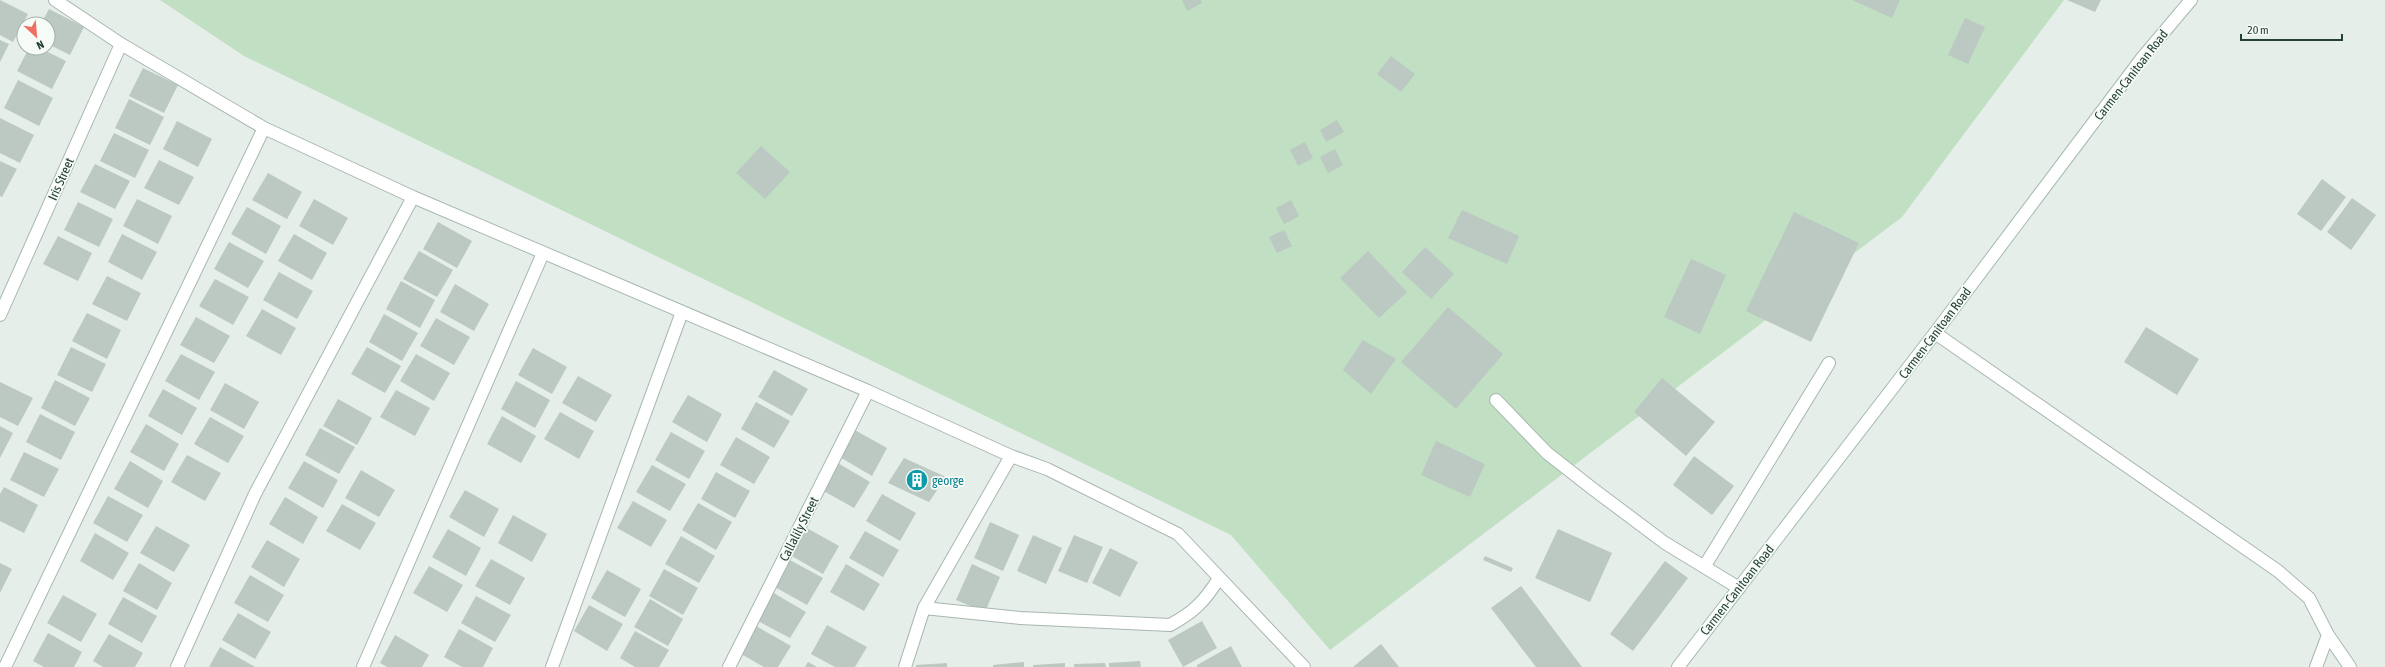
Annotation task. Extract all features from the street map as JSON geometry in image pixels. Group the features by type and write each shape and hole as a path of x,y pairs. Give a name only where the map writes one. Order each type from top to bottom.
{"street":[{"path":"55,0 121,44 264,128 413,197 868,391 1011,456 1047,469 1178,534 1304,667"},
{"name":"Carmen-Canitoan Road","path":"1678,667 1935,333 2142,58 2191,0"},
{"name":"Iris Street","path":"0,315 121,44"},
{"path":"5,667 264,128"},
{"path":"178,667 255,494 413,197"},
{"path":"363,667 543,253"},
{"path":"552,667 682,312"},
{"path":"1935,333 2278,571 2309,598 2328,635 2350,667"},
{"path":"1704,567 1829,362"},
{"name":"Callalily Street","path":"730,667 868,391"},
{"path":"1496,400 1547,453 1665,543 1740,588"},
{"path":"905,667 924,608 1011,456"},
{"path":"924,608 1020,618 1170,625 1190,614 1206,599 1219,578"},
{"path":"2316,667 2328,635"}],"green space":[{"path":"160,0 2064,0 1902,217 1330,650 1231,535 244,56"}],"building":[{"path":"0,0 28,14 27,16 16,16 16,36 13,42 0,35"},
{"path":"1182,0 1201,0 1202,3 1187,11"},
{"path":"1852,0 1900,0 1892,18"},
{"path":"2067,0 2101,0 2095,12"},
{"path":"49,9 84,27 70,55 56,48 56,16 45,16"},
{"path":"1965,18 1985,27 1968,64 1948,55"},
{"path":"0,40 9,44 0,62"},
{"path":"25,56 56,56 66,61 52,89 17,71"},
{"path":"1391,56 1415,74 1401,92 1377,74"},
{"path":"143,68 178,85 164,113 129,96"},
{"path":"18,80 53,98 39,126 4,108"},
{"path":"129,99 164,117 150,145 115,128"},
{"path":"0,118 34,135 20,163 0,153"},
{"path":"1337,120 1344,132 1326,142 1320,130"},
{"path":"177,121 212,139 198,167 163,149"},
{"path":"114,133 149,150 135,178 100,161"},
{"path":"1305,142 1313,158 1298,166 1290,150"},
{"path":"761,146 790,172 765,199 736,173"},
{"path":"1335,149 1343,165 1328,173 1320,157"},
{"path":"159,160 194,177 179,205 144,188"},
{"path":"0,161 17,169 2,197 0,196"},
{"path":"95,164 130,181 115,209 80,192"},
{"path":"268,173 302,192 287,219 252,200"},
{"path":"2322,179 2346,197 2321,231 2297,214"},
{"path":"2352,198 2376,215 2351,250 2327,232"},
{"path":"137,199 172,216 158,244 123,226"},
{"path":"314,199 348,218 333,245 299,226"},
{"path":"1291,200 1299,216 1284,224 1276,208"},
{"path":"78,202 113,219 99,247 64,230"},
{"path":"247,207 281,226 266,254 231,234"},
{"path":"1462,210 1519,236 1507,264 1448,238"},
{"path":"1794,212 1859,243 1811,342 1746,311"},
{"path":"438,222 472,241 457,268 423,249"},
{"path":"1284,230 1292,246 1277,253 1269,237"},
{"path":"122,234 157,252 142,280 108,262"},
{"path":"294,234 327,253 312,280 278,261"},
{"path":"58,236 92,253 78,281 43,264"},
{"path":"229,242 264,261 248,288 214,269"},
{"path":"1425,247 1454,274 1431,299 1402,272"},
{"path":"419,251 453,270 437,297 403,279"},
{"path":"1368,251 1407,292 1379,318 1340,278"},
{"path":"1691,259 1726,275 1700,334 1664,317"},
{"path":"279,272 313,291 297,319 263,300"},
{"path":"107,276 141,293 127,321 92,304"},
{"path":"215,279 249,297 233,325 199,306"},
{"path":"401,281 435,300 420,328 386,309"},
{"path":"455,284 489,304 474,331 440,312"},
{"path":"1448,307 1503,354 1456,409 1401,362"},
{"path":"262,309 296,328 281,355 246,336"},
{"path":"87,313 121,330 107,359 72,341"},
{"path":"384,314 418,333 402,361 369,342"},
{"path":"196,317 230,336 214,363 180,345"},
{"path":"436,318 470,337 454,365 420,346"},
{"path":"2146,327 2199,359 2177,395 2124,362"},
{"path":"1363,340 1396,359 1371,394 1343,370"},
{"path":"71,347 106,364 92,392 57,375"},
{"path":"367,347 401,366 385,393 351,374"},
{"path":"533,348 567,367 552,394 518,375"},
{"path":"181,354 215,372 199,400 165,381"},
{"path":"416,354 450,373 434,401 400,381"},
{"path":"774,370 808,389 792,416 758,397"},
{"path":"578,376 612,395 596,422 562,403"},
{"path":"1662,378 1715,422 1686,456 1634,412"},
{"path":"55,380 90,398 75,426 41,408"},
{"path":"516,381 550,400 535,428 501,409"},
{"path":"0,382 33,398 18,426 0,417"},
{"path":"225,383 259,402 244,429 210,410"},
{"path":"163,389 197,408 182,435 148,416"},
{"path":"396,390 430,408 415,436 380,417"},
{"path":"688,395 722,414 707,442 672,422"},
{"path":"338,399 372,418 357,445 323,426"},
{"path":"756,402 790,421 774,448 741,429"},
{"path":"560,412 594,431 579,459 544,439"},
{"path":"40,414 75,432 61,460 26,442"},
{"path":"502,416 536,436 521,463 487,444"},
{"path":"210,417 244,436 228,463 194,444"},
{"path":"146,424 179,444 164,471 130,452"},
{"path":"0,426 13,433 0,458"},
{"path":"320,428 355,447 339,474 305,455"},
{"path":"853,429 887,448 872,476 838,456"},
{"path":"671,432 705,451 689,479 655,460"},
{"path":"736,437 770,457 754,484 720,465"},
{"path":"1436,441 1485,464 1470,497 1421,475"},
{"path":"24,452 59,469 44,497 10,480"},
{"path":"187,455 221,473 205,501 171,482"},
{"path":"1694,456 1734,486 1712,515 1673,485"},
{"name":"george","path":"904,458 946,477 929,502 888,483"},
{"path":"130,461 163,481 148,508 114,489"},
{"path":"304,461 338,480 323,508 288,488"},
{"path":"836,462 870,482 854,508 820,489"},
{"path":"652,465 686,484 670,511 636,492"},
{"path":"361,470 395,490 379,517 345,498"},
{"path":"716,472 750,491 735,518 701,499"},
{"path":"4,487 38,505 24,533 0,521 0,494"},
{"path":"465,490 499,509 484,537 449,517"},
{"path":"882,494 916,513 900,541 866,521"},
{"path":"108,496 143,515 127,542 93,523"},
{"path":"285,497 318,517 303,544 269,524"},
{"path":"633,501 667,520 651,547 617,528"},
{"path":"698,503 732,522 716,550 682,530"},
{"path":"342,504 376,523 360,550 326,531"},
{"path":"513,515 547,534 532,562 498,543"},
{"path":"990,522 1019,535 1003,571 974,558"},
{"path":"156,526 190,545 174,572 140,553"},
{"path":"805,527 839,546 823,574 790,555"},
{"path":"448,529 481,548 466,576 432,557"},
{"path":"1558,529 1612,553 1590,602 1535,578"},
{"path":"865,531 899,550 883,577 849,558"},
{"path":"95,533 129,553 113,580 80,561"},
{"path":"1033,535 1062,548 1046,584 1017,571"},
{"path":"1074,535 1103,547 1087,583 1058,571"},
{"path":"681,536 715,556 699,583 665,564"},
{"path":"267,540 300,559 284,587 251,567"},
{"path":"1110,548 1138,562 1120,597 1092,583"},
{"path":"1485,556 1513,568 1511,572 1483,560"},
{"path":"491,559 525,578 510,605 475,586"},
{"path":"788,559 823,578 807,605 773,586"},
{"path":"1665,561 1688,578 1633,651 1610,634"},
{"path":"0,563 12,569 0,593"},
{"path":"139,563 172,583 157,610 123,591"},
{"path":"846,564 880,584 864,611 830,592"},
{"path":"972,564 1000,577 985,612 956,600"},
{"path":"429,566 463,585 447,612 413,593"},
{"path":"664,569 698,588 683,615 649,596"},
{"path":"607,570 641,589 625,617 591,598"},
{"path":"250,575 284,595 268,622 234,603"},
{"path":"1521,586 1582,667 1536,667 1491,608"},
{"path":"772,592 806,612 790,638 756,620"},
{"path":"63,595 97,614 81,642 47,623"},
{"path":"476,596 511,615 495,642 461,623"},
{"path":"123,597 157,616 142,643 108,624"},
{"path":"650,599 683,619 668,646 634,627"},
{"path":"589,605 623,624 607,651 574,631"},
{"path":"238,613 271,632 255,659 222,640"},
{"path":"1202,621 1217,648 1183,667 1168,640"},
{"path":"827,625 867,647 855,667 835,667 811,654"},
{"path":"756,626 791,646 778,667 764,667 741,654"},
{"path":"459,629 493,648 483,667 462,667 444,657"},
{"path":"635,631 669,650 659,667 635,667 620,658"},
{"path":"48,633 82,652 74,667 44,667 33,661"},
{"path":"109,634 143,653 135,667 103,667 93,661"},
{"path":"395,635 429,655 422,667 387,667 380,663"},
{"path":"1381,644 1399,667 1353,667"},
{"path":"1231,646 1242,667 1197,667 1197,665"},
{"path":"220,647 255,667 209,667"},
{"path":"1140,661 1141,667 1109,667 1109,663"},
{"path":"808,662 817,667 805,667"},
{"path":"1024,662 1024,667 993,667 993,665"},
{"path":"947,663 947,667 916,667 916,665"},
{"path":"1065,663 1065,667 1033,667 1033,665"},
{"path":"1105,663 1106,667 1074,667 1074,664"}],"place":[{"name":"george","path":"917,480"}]}
